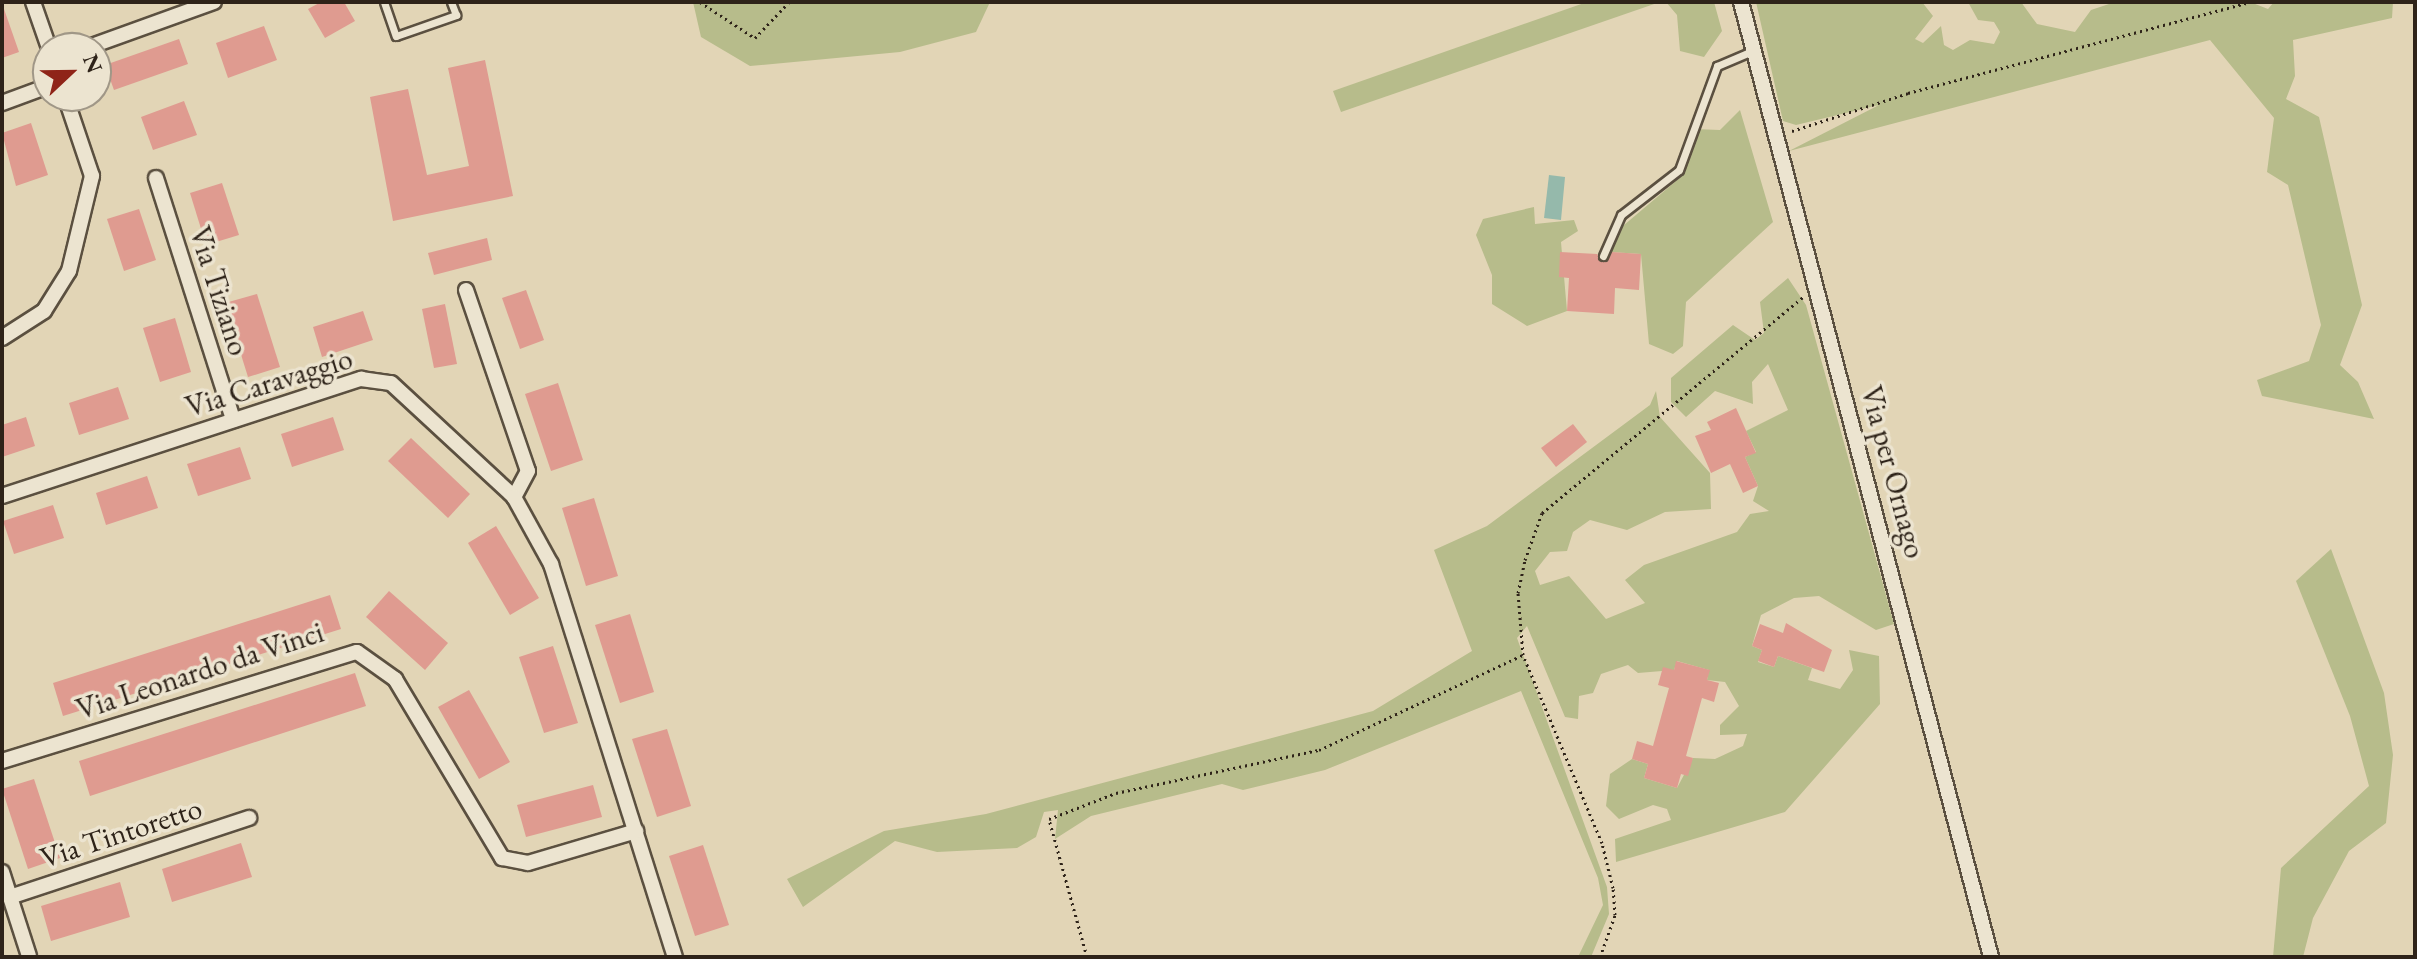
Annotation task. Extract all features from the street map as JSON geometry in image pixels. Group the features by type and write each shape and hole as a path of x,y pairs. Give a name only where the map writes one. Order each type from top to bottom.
{"street":[{"path":"33,2 43,32"},
{"path":"112,39 214,2"},
{"name":"Via per Ornago","path":"1741,2 1991,957"},
{"path":"2,103 32,92"},
{"path":"2,338 44,311 69,271 92,176 70,112"},
{"name":"Via Tiziano","path":"156,178 233,420"},
{"path":"466,290 528,471 514,497"},
{"name":"Via Caravaggio","path":"2,496 233,420 377,378 514,497 558,580 675,957"},
{"name":"Via Leonardo da Vinci","path":"2,761 357,652 395,679 502,858 528,863 636,831"},
{"name":"Via Tintoretto","path":"10,897 249,818"},
{"path":"2,872 29,956"}],"lane":[{"path":"384,2 396,36 456,15 451,2"},
{"path":"1603,256 1621,215 1679,170 1717,66 1753,51"}],"path":[{"path":"700,2 755,38 789,2"},
{"path":"1774,137 1908,93 2250,2"},
{"path":"1600,957 1615,915 1602,843 1523,655 1518,593 1542,513 1815,287"},
{"path":"1087,957 1049,819 1116,793 1319,750 1523,655"}],"green space":[{"path":"693,2 990,2 976,32 900,52 750,66 701,37"},
{"path":"1587,2 1660,2 1341,112 1333,91"},
{"path":"1666,2 1714,2 1722,31 1704,57 1680,51 1677,15"},
{"path":"1756,2 1922,2 1933,16 1915,39 1923,43 1941,26 1944,45 1953,50 1970,40 1994,44 2000,32 1994,22 1978,20 1968,2 2021,2 2037,24 2075,32 2091,10 2115,2 2250,2 2268,9 2274,2 2393,2 2392,18 2293,40 2295,76 2286,99 2319,117 2362,305 2340,365 2358,382 2374,419 2262,396 2257,380 2309,361 2321,325 2288,185 2267,172 2274,118 2210,40 1789,151 1879,105 1796,125 1783,121"},
{"path":"1740,110 1773,222 1686,302 1683,346 1673,354 1649,344 1641,254 1611,252 1617,231 1682,176 1694,129 1720,130"},
{"path":"1534,207 1535,224 1574,220 1578,231 1561,242 1567,311 1527,326 1492,304 1492,275 1476,235 1483,219"},
{"path":"1788,278 1806,305 1894,624 1876,630 1819,596 1794,598 1761,615 1752,646 1762,650 1758,662 1774,667 1778,656 1812,668 1808,680 1840,689 1853,670 1849,650 1879,656 1880,704 1785,812 1616,862 1615,839 1671,820 1667,809 1653,805 1619,819 1606,806 1610,774 1632,759 1648,764 1644,778 1677,788 1693,758 1715,759 1743,746 1747,734 1720,735 1720,725 1739,706 1725,682 1707,680 1709,670 1677,661 1674,670 1638,673 1628,665 1601,674 1593,693 1579,696 1578,719 1565,717 1527,626 1517,638 1607,887 1609,914 1591,957 1578,957 1603,905 1598,878 1521,691 1325,770 1243,790 1222,784 1091,816 1055,839 1058,810 1044,812 1036,837 1017,848 937,852 895,841 803,907 787,879 884,831 986,814 1373,711 1472,651 1434,550 1487,526 1650,405 1656,391 1660,417 1710,473 1711,509 1665,512 1627,530 1590,520 1573,532 1567,551 1550,552 1535,571 1540,585 1569,576 1606,619 1645,603 1625,580 1644,565 1737,532 1750,514 1769,511 1753,501 1758,486 1745,457 1756,452 1746,431 1788,410 1768,364 1752,382 1753,404 1715,391 1686,417 1671,402 1671,378 1733,325 1755,340 1764,333 1760,302"},
{"path":"2331,549 2384,693 2393,755 2386,823 2349,851 2313,918 2303,957 2273,957 2281,868 2369,786 2350,716 2296,581"}],"shaded area":[{"path":"1549,175 1565,177 1561,220 1544,218"}],"building":[{"path":"321,2 344,2 355,21 325,38 308,9"},
{"path":"2,10 19,52 2,58"},
{"path":"264,26 277,60 228,78 216,43"},
{"path":"179,39 188,64 114,90 112,63"},
{"path":"485,60 513,196 393,221 370,97 408,89 427,175 469,166 448,68"},
{"path":"184,101 197,135 153,150 141,117"},
{"path":"31,123 48,175 16,186 2,133"},
{"path":"222,183 239,235 206,245 190,193"},
{"path":"139,209 156,260 124,271 107,219"},
{"path":"487,238 492,260 434,275 428,253"},
{"path":"1560,252 1597,254 1603,262 1612,252 1641,254 1639,290 1615,288 1614,314 1567,311 1569,278 1559,277"},
{"path":"526,290 544,340 520,349 502,298"},
{"path":"257,294 280,367 248,377 225,303"},
{"path":"445,304 457,364 434,368 422,309"},
{"path":"363,311 373,340 322,357 313,327"},
{"path":"175,318 191,372 160,382 143,328"},
{"path":"558,383 583,460 551,471 525,394"},
{"path":"118,387 129,419 79,435 69,403"},
{"path":"1736,408 1756,453 1745,457 1758,486 1743,493 1730,464 1711,473 1695,436 1711,430 1707,422"},
{"path":"26,417 35,446 2,457 2,425"},
{"path":"333,417 344,450 292,467 281,434"},
{"path":"1573,424 1587,442 1556,467 1541,448"},
{"path":"411,438 470,494 448,518 388,461"},
{"path":"240,447 251,479 198,496 187,464"},
{"path":"147,476 158,508 106,525 96,493"},
{"path":"594,498 618,576 586,586 562,508"},
{"path":"53,505 64,538 14,554 3,521"},
{"path":"496,526 539,598 510,615 468,543"},
{"path":"389,591 448,643 425,670 366,617"},
{"path":"330,595 341,629 63,716 53,683"},
{"path":"630,614 654,692 620,703 595,625"},
{"path":"1786,623 1832,650 1824,672 1778,656 1774,667 1758,661 1762,650 1752,646 1760,624 1783,633"},
{"path":"553,646 578,723 544,733 519,657"},
{"path":"1676,661 1710,670 1707,680 1719,683 1714,702 1702,698 1686,756 1693,758 1688,776 1681,774 1677,788 1644,778 1648,764 1632,759 1637,741 1653,746 1669,688 1658,685 1663,667 1674,670"},
{"path":"355,673 366,706 90,796 79,761"},
{"path":"469,690 510,762 479,779 438,707"},
{"path":"667,729 691,806 657,817 632,739"},
{"path":"34,779 60,858 28,869 2,789"},
{"path":"593,785 602,817 526,837 517,805"},
{"path":"241,843 252,877 172,902 162,869"},
{"path":"703,845 729,925 695,936 669,856"},
{"path":"120,882 130,917 51,941 41,906"}]}
